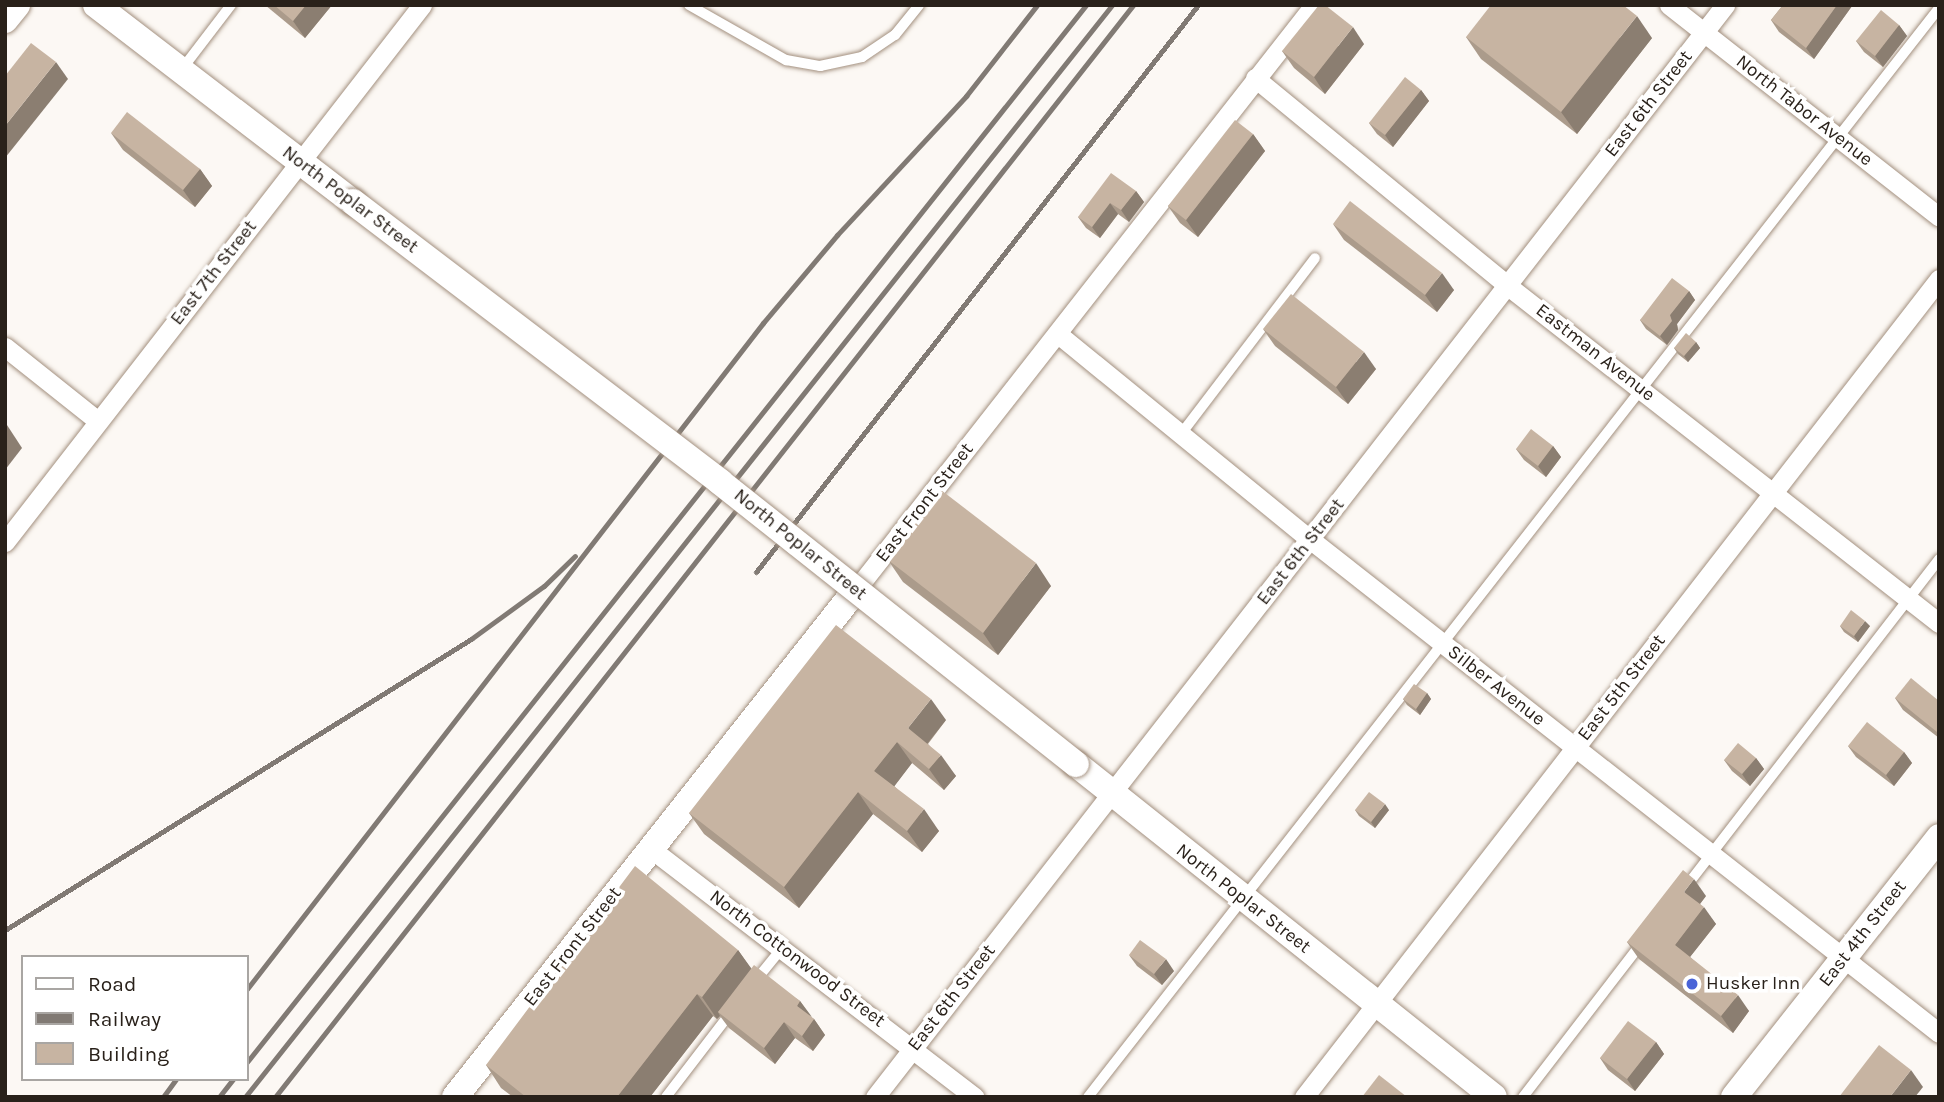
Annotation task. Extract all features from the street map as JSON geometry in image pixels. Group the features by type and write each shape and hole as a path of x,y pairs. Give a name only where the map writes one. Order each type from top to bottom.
{"main road":[{"path":"5,20 16,5"},
{"name":"North Poplar Street","path":"96,5 720,482 1494,1097"},
{"name":"East Front Street","path":"454,1097 858,587"},
{"name":"East 4th Street","path":"1734,1097 1939,837"}],"street":[{"name":"East 7th Street","path":"5,541 422,5"},
{"name":"East Front Street","path":"858,587 1314,5"},
{"name":"North Tabor Avenue","path":"1669,5 1939,217"},
{"name":"East 6th Street","path":"875,1097 1725,5"},
{"name":"Eastman Avenue","path":"1255,78 1508,286 1939,623"},
{"name":"East 5th Street","path":"1304,1097 1939,279"},
{"name":"Silber Avenue","path":"1058,334 1311,540 1939,1033"},
{"path":"5,347 98,421"},
{"name":"North Cottonwood Street","path":"650,848 975,1097"}],"lane":[{"path":"180,71 231,5"},
{"path":"689,5 786,60 820,66 862,57 895,35 919,5"},
{"path":"1088,1097 1444,645 1939,8"},
{"path":"1181,434 1315,258"},
{"path":"1675,901 1939,559"},
{"path":"1523,1097 1650,933"},
{"path":"749,990 782,948"},
{"path":"666,1097 740,1001"}],"building":[{"path":"274,5 306,5 293,21"},
{"path":"1319,5 1325,5 1353,27 1314,77 1282,51"},
{"path":"1491,5 1623,5 1637,16 1561,112 1466,37"},
{"path":"1783,5 1837,5 1806,48 1771,20"},
{"path":"1881,10 1899,25 1875,56 1856,41"},
{"path":"31,43 56,62 5,126 5,76"},
{"path":"1405,77 1421,90 1385,135 1369,123"},
{"path":"127,112 200,169 183,190 111,133"},
{"path":"1235,120 1253,134 1186,220 1168,206"},
{"path":"1111,173 1136,191 1121,210 1110,203 1092,227 1078,217"},
{"path":"1350,201 1442,273 1425,295 1333,224"},
{"path":"1672,278 1689,291 1670,315 1672,321 1660,336 1640,320"},
{"path":"1291,294 1364,352 1336,387 1263,329"},
{"path":"1686,333 1696,342 1684,356 1674,348"},
{"path":"1531,429 1553,446 1538,466 1516,449"},
{"path":"941,490 1036,563 983,633 888,560"},
{"path":"1851,610 1865,621 1854,636 1840,626"},
{"path":"836,625 931,699 908,728 941,755 929,769 897,742 874,771 924,809 907,831 858,792 784,887 689,813"},
{"path":"1911,678 1939,701 1937,732 1895,698"},
{"path":"1414,684 1427,693 1416,709 1403,699"},
{"path":"1867,722 1904,752 1886,775 1848,746"},
{"path":"1738,743 1756,758 1742,774 1724,760"},
{"path":"1369,792 1385,804 1371,822 1355,810"},
{"path":"635,866 738,950 702,997 697,994 617,1097 526,1097 486,1065"},
{"name":"Husker Inn","path":"1683,870 1694,879 1684,892 1704,907 1675,945 1738,995 1721,1016 1627,942"},
{"path":"1140,940 1166,959 1154,974 1129,955"},
{"path":"754,965 800,1001 797,1006 814,1019 802,1036 784,1022 764,1048 718,1012"},
{"path":"1628,1021 1656,1042 1627,1079 1600,1058"},
{"path":"1879,1045 1911,1070 1890,1097 1839,1097"},
{"path":"1379,1075 1407,1097 1362,1097"}],"railway":[{"path":"248,988 763,323 837,235 966,96 1037,5"},
{"path":"248,1061 1086,5"},
{"path":"245,1097 1112,5"},
{"path":"275,1097 1133,5"},
{"path":"756,572 1198,5"},
{"path":"5,930 471,639 544,586 575,556"},
{"path":"163,1097 175,1081"},
{"path":"219,1097 231,1081"}],"place":[{"name":"Husker Inn","path":"1692,984"}]}
